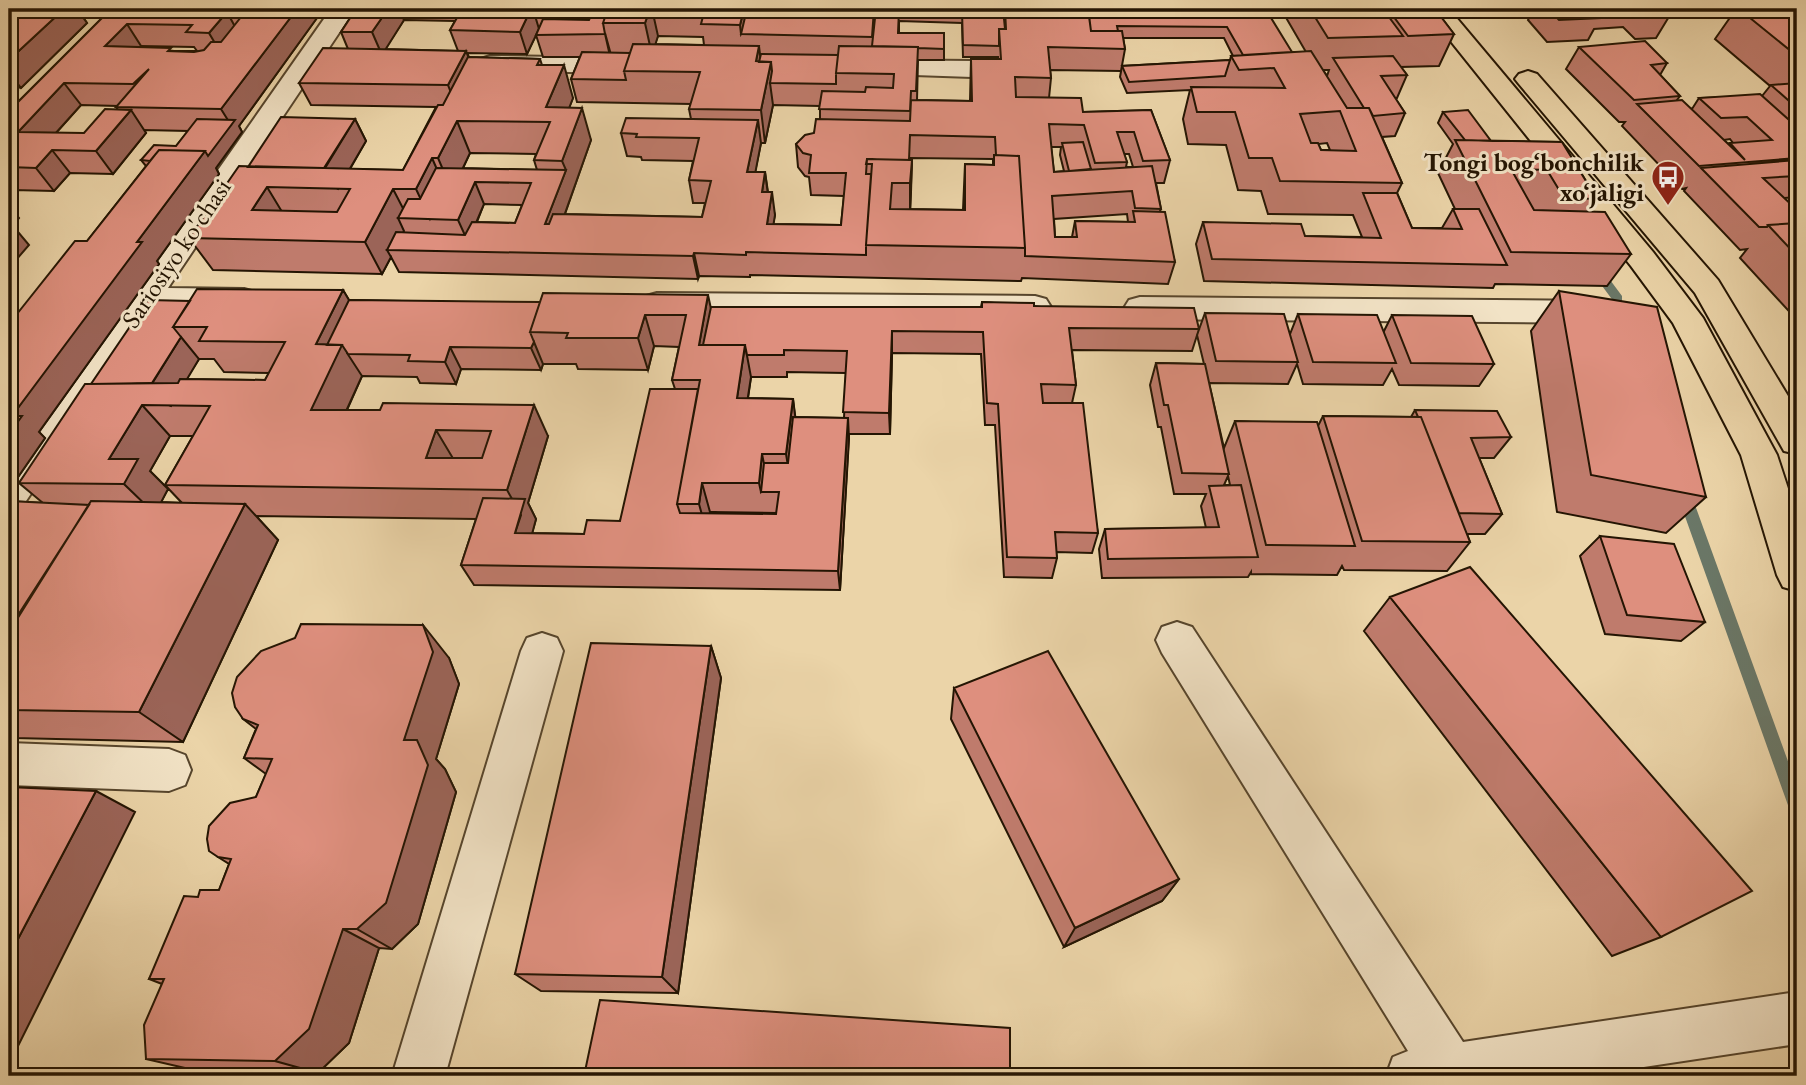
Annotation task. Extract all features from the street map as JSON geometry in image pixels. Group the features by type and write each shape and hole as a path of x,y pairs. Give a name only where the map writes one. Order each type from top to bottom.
{"main road":[{"path":"1437,9 1642,259 1687,318 1752,439 1797,575"},
{"path":"1466,9 1707,287 1796,438 1752,439"}],"street":[{"name":"Sariosiyo ko'chasi","path":"9,496 144,299 320,63 343,9"},
{"path":"459,64 653,66"},
{"path":"848,68 972,69"},
{"path":"144,299 270,300"},
{"path":"634,303 1067,307"},
{"path":"1109,307 1598,312"},
{"path":"1177,640 1438,1074 1797,1018"},
{"path":"418,1076 542,651"},
{"path":"9,764 170,770"}],"building":[{"path":"25,9 64,9 9,60 9,24"},
{"path":"111,9 297,9 221,109 116,107 149,69 133,84 64,83 18,132 84,133 105,109 131,110 96,151 52,150 36,168 9,167 9,111","holes":["227,12 245,12 221,42 211,42 204,50 168,51 171,48 105,46 127,24 192,25 186,32 209,33"]},
{"path":"356,9 388,9 372,32 341,32"},
{"path":"462,9 531,9 520,32 450,30"},
{"path":"594,9 608,9 603,23 605,34 536,35 543,19 589,20"},
{"path":"608,9 650,9 645,23 603,23"},
{"path":"705,9 744,9 740,25 701,24"},
{"path":"747,9 874,9 872,37 741,34"},
{"path":"876,9 1003,9 1005,29 999,29 999,46 963,45 962,11 899,10 898,33 944,33 944,49 872,46"},
{"path":"1005,9 1088,9 1091,31 1122,31 1125,49 1048,47 1051,78 1015,77 1016,97 1081,98 1083,112 1151,110 1170,160 1143,161 1134,132 1117,132 1127,162 1095,163 1084,125 1049,124 1054,172 1152,166 1161,209 1135,208 1132,191 1052,196 1055,237 1077,237 1075,221 1135,222 1133,211 1165,212 1175,262 1025,256 1019,156 996,155 995,137 910,135 909,160 867,159 866,174 871,174 866,255 746,252 746,255 694,253 693,256 387,250 396,232 465,235 472,222 515,223 531,183 475,182 458,220 398,218 408,199 420,199 436,168 566,170 545,224 549,224 553,214 702,217 711,181 689,180 699,138 636,137 637,134 621,133 626,118 758,120 747,172 765,172 762,192 772,192 767,224 841,225 846,173 809,173 811,155 803,153 796,144 805,135 814,133 816,119 910,121 911,100 972,101 971,59 1001,59 999,29 1006,29"},
{"path":"1310,9 1383,9 1403,36 1328,38"},
{"path":"1388,9 1435,9 1454,34 1408,36"},
{"path":"1549,9 1593,9 1600,18 1559,20"},
{"path":"1640,9 1662,9 1670,15 1649,17"},
{"path":"1739,9 1797,9 1797,56"},
{"path":"1268,13 1292,52 1243,55 1227,27 1117,26 1118,31 1091,31 1089,15"},
{"path":"1645,41 1667,63 1651,65 1680,96 1634,100 1579,47"},
{"path":"633,44 759,46 756,61 771,62 761,110 689,109 700,72 624,71"},
{"path":"839,46 918,47 916,91 911,91 910,111 819,109 822,91 865,92 866,87 893,88 894,74 836,73"},
{"path":"323,48 466,51 448,85 299,83"},
{"path":"1311,51 1347,108 1369,108 1402,183 1280,181 1272,158 1249,158 1235,112 1197,112 1191,87 1285,88 1274,68 1239,70 1231,56","holes":["1340,111 1356,151 1321,150 1318,143 1311,143 1300,114"]},
{"path":"582,52 630,53 624,71 626,80 571,79"},
{"path":"761,54 838,55 836,84 770,83 771,62 759,62"},
{"path":"1393,56 1407,75 1381,76 1405,113 1373,116 1369,108 1364,108 1333,58"},
{"path":"468,57 540,59 537,65 564,65 546,107 582,108 562,161 534,160 550,122 457,121 438,158 432,158 416,189 393,189 365,242 189,238 239,166 403,170 438,105 443,105","holes":["267,187 350,189 337,212 252,210"]},
{"path":"1230,60 1225,76 1129,82 1122,66"},
{"path":"1797,83 1797,108 1771,85"},
{"path":"1760,94 1797,127 1797,158 1699,166 1637,104 1682,100 1745,160 1730,143 1772,140 1747,117 1721,118 1699,98"},
{"path":"1468,110 1491,141 1465,140 1443,112"},
{"path":"281,117 355,119 324,168 248,167"},
{"path":"197,119 235,120 208,156 205,151 159,150 150,161 141,160 154,145 176,146"},
{"path":"1455,140 1562,142 1597,199 1564,198 1547,170 1511,169 1534,210 1605,212 1631,254 1511,252"},
{"path":"1083,142 1091,169 1069,171 1062,143"},
{"path":"159,150 205,151 137,242 142,242 12,416 22,416 9,434 9,324 75,241 87,241"},
{"path":"994,155 1019,156 1025,248 866,245 872,164 866,164 867,159 912,160 910,183 892,183 890,209 965,210 965,164 994,165"},
{"path":"1797,160 1797,176 1763,178 1797,210 1797,223 1767,227 1759,227 1701,168"},
{"path":"1363,193 1397,193 1412,228 1462,229 1453,209 1479,209 1507,265 1212,259 1203,222 1301,224 1305,236 1381,238"},
{"path":"1797,223 1797,256 1768,225"},
{"path":"197,289 343,290 316,344 342,345 311,410 380,410 383,403 534,405 507,490 165,485 210,406 142,405 109,459 138,459 124,484 19,483 85,384 178,383 180,379 265,380 285,342 199,341 207,327 173,327","holes":["436,430 491,431 482,458 426,458"]},
{"path":"1559,291 1657,307 1706,497 1591,475"},
{"path":"543,293 708,295 699,345 745,345 737,398 793,399 786,454 762,454 759,483 702,483 699,504 677,504 700,380 672,380 686,315 645,315 638,338 566,338 568,333 530,332"},
{"path":"148,300 190,301 173,327 181,337 152,383 91,384"},
{"path":"349,300 540,302 530,332 534,342 531,348 450,347 445,362 408,361 410,355 348,354 342,345 327,345"},
{"path":"982,302 1034,303 1034,306 1194,308 1199,329 1069,328 1076,385 1041,384 1043,403 1083,403 1098,533 1055,532 1057,558 1007,557 998,404 987,403 983,332 892,331 889,413 843,412 847,351 784,350 784,355 747,355 745,345 703,345 711,307 982,307"},
{"path":"1205,313 1284,314 1298,362 1216,361"},
{"path":"1298,314 1377,315 1396,363 1313,362"},
{"path":"1392,315 1472,316 1494,364 1411,363"},
{"path":"1156,363 1205,364 1229,474 1182,473"},
{"path":"650,389 698,389 677,504 680,513 776,514 779,492 761,492 764,463 788,463 793,417 848,418 838,571 461,565 483,498 525,499 515,533 584,534 587,520 620,521"},
{"path":"1415,410 1497,411 1511,437 1471,438 1502,514 1459,513 1421,417 1418,417"},
{"path":"1323,416 1421,417 1470,542 1362,541"},
{"path":"1235,421 1317,422 1355,546 1266,545"},
{"path":"1241,485 1258,557 1108,559 1105,529 1219,527 1209,486"},
{"path":"9,501 89,505 9,629"},
{"path":"91,501 245,504 139,712 9,710 9,632"},
{"path":"1600,536 1674,544 1705,622 1627,615"},
{"path":"1470,567 1752,891 1661,937 1390,597"},
{"path":"301,624 423,625 433,652 404,740 417,740 428,765 386,903 357,929 343,929 309,1029 275,1061 146,1059 144,1025 164,979 149,979 184,896 198,897 200,890 219,890 231,859 218,857 209,851 209,826 230,803 256,797 272,759 244,758 258,725 243,719 235,707 232,693 237,677 261,651 295,638"},
{"path":"591,643 711,646 662,977 515,974"},
{"path":"1048,651 1179,879 1075,928 954,688"},
{"path":"9,787 96,791 9,956"},
{"path":"600,1000 1010,1028 1010,1076 584,1076"}],"waterway":[{"path":"1598,272 1618,299"},
{"path":"1684,494 1797,808"}],"place":[{"name":"Tongi bog‘bonchilik xo‘jaligi","path":"1668,207"}]}
